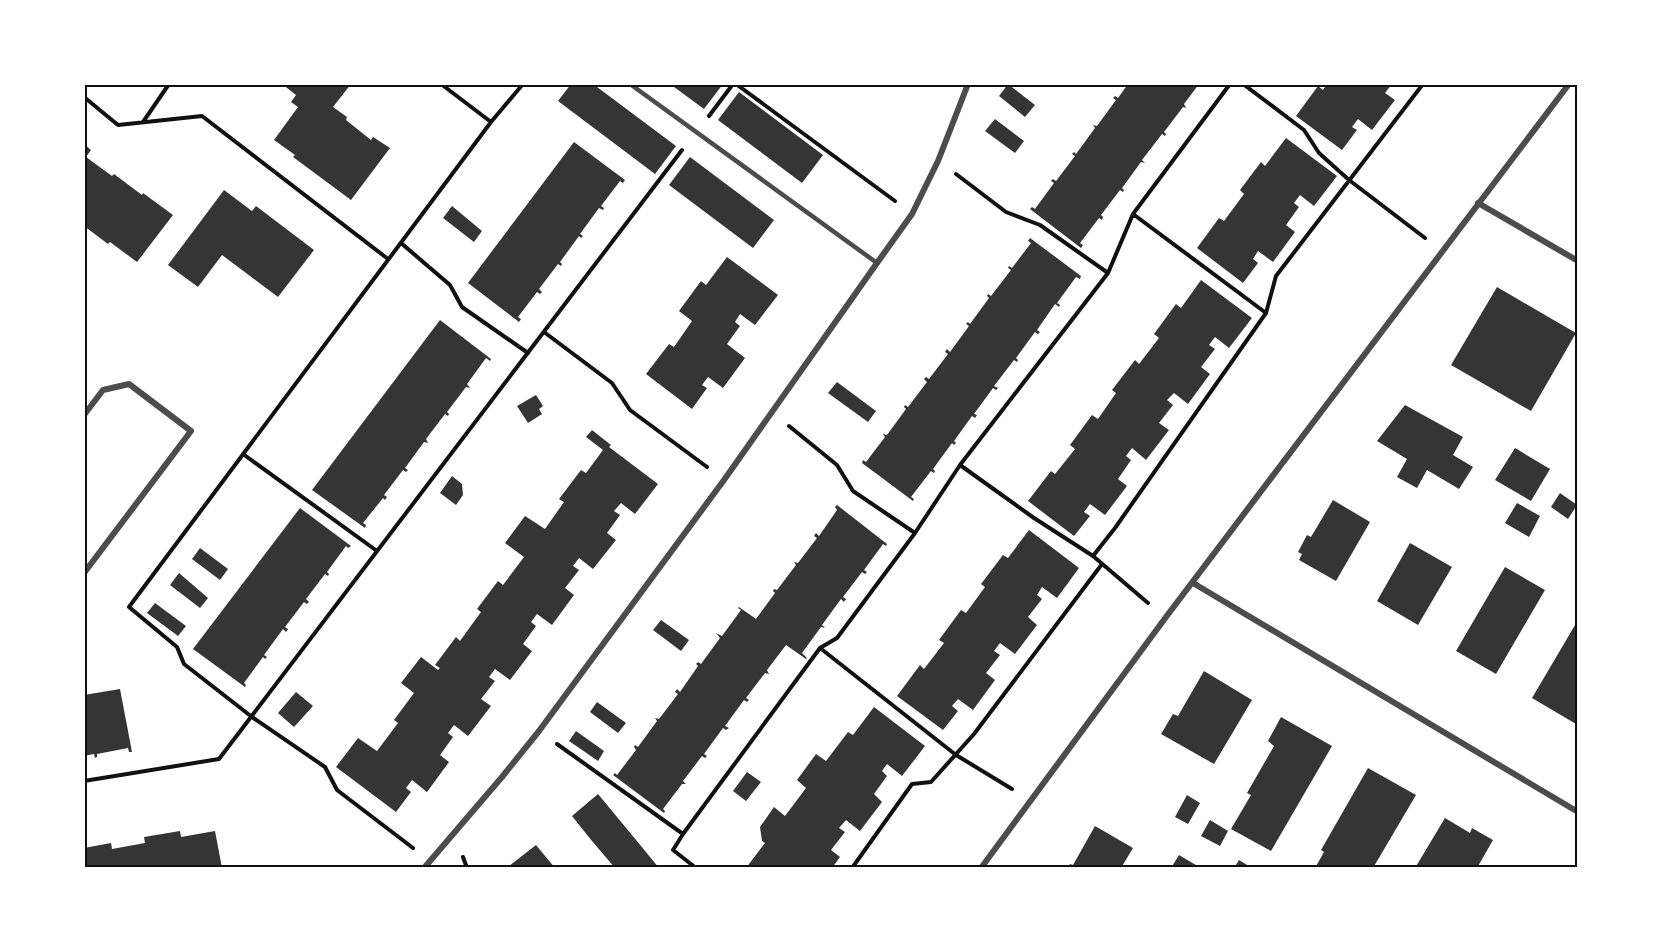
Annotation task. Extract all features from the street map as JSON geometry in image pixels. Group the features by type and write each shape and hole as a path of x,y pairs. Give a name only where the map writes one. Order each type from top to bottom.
{"street":[{"path":"424,868 539,731 724,480 912,214 938,161 968,84"},
{"path":"981,868 1166,617 1569,84"},
{"path":"1478,203 1578,261"},
{"path":"84,415 103,390 129,384 191,431 84,573"},
{"path":"1192,583 1578,812"}],"lane":[{"path":"630,84 877,263"}],"path":[{"path":"143,122 169,84"},
{"path":"441,84 491,122"},
{"path":"431,861 338,790 325,767 252,717 184,664 177,647 129,607 491,122 523,84"},
{"path":"84,781 219,759 543,332 735,84 912,214"},
{"path":"696,868 673,850 683,834 820,648 837,638 915,533 960,465 1108,273 1133,214 1230,84"},
{"path":"1243,84 1304,130 1319,153 1349,180 1442,251"},
{"path":"1093,556 1266,313 1276,276 1423,84"},
{"path":"84,97 118,125 202,116 388,259"},
{"path":"938,161 1006,212 1040,225 1108,273"},
{"path":"1133,214 1266,313"},
{"path":"400,243 450,285 462,307 528,352"},
{"path":"543,332 612,383 630,410 724,480"},
{"path":"772,412 837,465 853,491 915,533"},
{"path":"243,454 377,551"},
{"path":"960,465 1034,518 1093,556 1166,617"},
{"path":"852,868 912,784 931,782 974,734 1102,564"},
{"path":"820,648 956,755 1031,800"},
{"path":"539,731 683,834"}],"building":[{"path":"282,84 351,84 333,107 371,140 373,137 390,148 351,200 274,140 298,107 291,102 296,95"},
{"path":"571,84 593,84 676,146 655,174 558,101"},
{"path":"670,84 723,84 704,109"},
{"path":"1008,84 1035,105 1025,117 999,96"},
{"path":"1128,84 1199,84 1184,104 1186,108 1183,107 1164,132 1165,136 1162,134 1142,160 1145,163 1141,162 1122,188 1123,192 1120,190 1101,215 1102,220 1099,218 1080,243 1083,245 1081,248 1030,209 1032,207 1035,209 1054,183 1051,181 1053,179 1056,181 1075,156 1072,154 1074,152 1076,154 1095,128 1093,125 1097,126 1116,100 1113,98 1115,96 1118,98"},
{"path":"1327,84 1392,84 1385,93 1395,100 1372,130 1358,119 1352,127 1357,130 1342,150 1296,116 1318,86 1323,90"},
{"path":"739,92 823,155 802,183 718,120"},
{"path":"995,119 1024,141 1015,153 985,131"},
{"path":"1286,138 1337,176 1314,206 1300,195 1294,203 1299,207 1286,225 1295,232 1273,262 1258,251 1253,259 1258,263 1243,283 1197,248 1219,218 1224,221 1244,194 1240,190 1261,162 1265,166"},
{"path":"574,142 625,180 623,183 620,181 601,206 603,210 599,208 580,234 583,236 581,238 579,236 560,262 561,266 558,264 539,289 542,292 540,294 537,292 518,317 521,319 519,322 468,283"},
{"path":"84,144 91,150 86,157 173,215 137,262 84,226"},
{"path":"690,157 774,220 753,248 669,185"},
{"path":"224,190 252,211 256,206 314,250 278,297 222,255 198,287 168,265"},
{"path":"452,206 482,231 474,242 443,218"},
{"path":"1030,238 1081,276 1080,279 1076,277 1057,303 1059,307 1055,304 1037,330 1040,332 1038,334 1035,332 1016,358 1017,362 1014,360 994,386 998,388 996,390 993,388 974,414 977,415 975,418 972,416 954,441 956,443 954,445 952,443 933,469 934,473 931,471 911,497 913,501 862,463 863,460 866,462 885,437 883,434 887,435 906,409 905,405 908,407 927,382 924,379 926,377 929,379 948,354 945,352 947,349 950,352 969,326 966,324 968,322 970,324 989,298 988,294 991,296 1011,270 1009,266 1012,268 1031,243 1028,241"},
{"path":"727,257 778,295 755,325 740,314 735,322 740,326 727,344 745,358 723,388 708,377 702,385 707,388 692,409 646,374 669,344 674,347 692,321 679,311 701,281 706,285"},
{"path":"1201,280 1252,318 1229,348 1215,337 1209,345 1215,349 1201,367 1210,374 1188,404 1174,393 1167,400 1173,405 1159,423 1169,430 1146,460 1132,448 1126,456 1131,460 1118,479 1127,486 1105,515 1090,504 1084,512 1090,516 1074,536 1028,501 1051,471 1055,474 1075,449 1070,445 1092,415 1098,419 1116,393 1112,390 1135,360 1139,364 1159,338 1154,334 1176,304 1181,308"},
{"path":"1497,287 1576,333 1531,411 1451,365"},
{"path":"440,320 491,359 490,361 486,358 467,384 470,388 466,387 447,412 448,416 445,414 426,439 428,443 424,442 405,468 408,470 406,472 403,470 384,495 387,497 385,500 383,498 363,523 366,525 365,528 312,490"},
{"path":"837,382 876,411 868,422 828,393"},
{"path":"536,395 543,406 539,409 542,414 528,423 517,406"},
{"path":"1405,405 1463,437 1453,455 1473,467 1459,489 1427,470 1417,488 1397,477 1407,459 1377,441"},
{"path":"592,430 611,445 609,447 658,484 635,514 621,503 614,511 620,515 607,533 616,540 593,569 579,558 573,566 579,570 565,588 574,595 552,625 537,614 531,622 536,626 523,644 532,651 510,680 495,669 489,677 495,681 481,699 491,706 468,736 454,725 448,733 453,737 440,755 449,762 427,792 412,780 406,788 411,792 396,812 336,767 358,738 377,751 398,723 394,720 414,693 401,683 421,657 438,670 440,668 435,665 456,637 460,641 481,612 477,609 498,581 503,585 524,557 505,543 525,516 545,529 564,502 559,499 581,470 586,473 603,450 586,437"},
{"path":"1515,448 1550,469 1531,501 1495,480"},
{"path":"452,476 462,484 463,495 456,505 440,493"},
{"path":"1560,493 1577,505 1568,519 1551,507"},
{"path":"1333,500 1370,522 1336,581 1299,560 1302,554 1298,552 1307,535 1311,537"},
{"path":"1517,503 1540,516 1529,537 1505,523"},
{"path":"837,505 887,544 886,546 883,544 864,570 867,572 865,574 862,572 843,597 846,599 844,602 841,599 822,625 825,628 821,627 802,653 806,659 786,645 767,670 769,674 765,673 746,698 749,700 747,702 744,700 725,726 729,728 726,730 723,728 704,754 707,756 705,758 702,756 683,781 686,784 682,784 663,809 664,813 613,775 615,773 617,775 636,750 635,745 638,747 657,721 655,718 659,719 678,694 675,692 677,689 680,692 698,666 696,664 698,662 701,664 720,638 716,633 722,636 741,610 739,607 756,619 775,593 774,589 777,590 796,565 794,562 798,563 817,538 814,536 816,533 819,536 837,510 835,507"},
{"path":"300,508 351,546 348,548 346,546 327,572 328,576 325,574 306,599 309,602 307,604 304,602 285,627 288,629 286,632 283,629 264,655 267,657 265,659 263,657 244,683 245,687 193,649"},
{"path":"1029,530 1079,568 1057,598 1042,587 1037,595 1042,599 1028,617 1037,625 1015,654 1000,643 994,651 1000,655 986,673 995,680 973,710 958,699 952,706 958,711 943,730 897,696 920,665 924,669 944,643 939,640 961,610 966,613 985,587 981,584 1003,555 1008,558"},
{"path":"1410,543 1452,567 1418,625 1377,601"},
{"path":"200,548 228,569 220,580 192,559"},
{"path":"1505,567 1545,590 1496,674 1456,651"},
{"path":"179,573 208,598 200,608 170,585"},
{"path":"155,603 186,626 178,636 147,613"},
{"path":"661,620 689,640 681,651 653,630"},
{"path":"1578,620 1578,721 1576,724 1532,698"},
{"path":"1204,671 1252,700 1214,764 1161,734 1173,714 1178,716"},
{"path":"120,689 132,752 129,752 128,748 97,754 95,758 94,754 84,756 84,695"},
{"path":"296,692 313,706 294,727 278,713"},
{"path":"597,702 626,723 618,733 590,712"},
{"path":"874,707 925,746 902,776 887,764 882,771 887,776 874,794 882,802 860,831 846,820 839,828 845,832 831,850 840,857 832,868 746,868 765,843 762,841 760,827 774,807 785,816 806,788 797,780 816,754 826,761 848,732 853,735"},
{"path":"1281,717 1332,746 1271,851 1231,829 1251,795 1247,793 1274,746 1268,741"},
{"path":"576,731 604,751 598,761 569,741"},
{"path":"1368,768 1416,795 1373,868 1315,868 1324,852 1321,850"},
{"path":"747,772 761,782 746,801 733,791"},
{"path":"598,794 659,868 615,868 592,841 572,816"},
{"path":"1187,795 1200,803 1188,824 1175,817"},
{"path":"1445,818 1470,833 1472,828 1493,840 1477,868 1415,868"},
{"path":"1210,820 1228,831 1220,846 1201,836"},
{"path":"1095,826 1133,848 1121,868 1068,868 1070,864 1073,865"},
{"path":"180,831 181,837 215,831 222,868 84,868 84,848 111,843 112,849 145,843 144,837"},
{"path":"536,845 555,868 510,868 509,866"},
{"path":"1179,855 1201,868 1171,868"},
{"path":"1239,860 1252,868 1234,868"}]}
